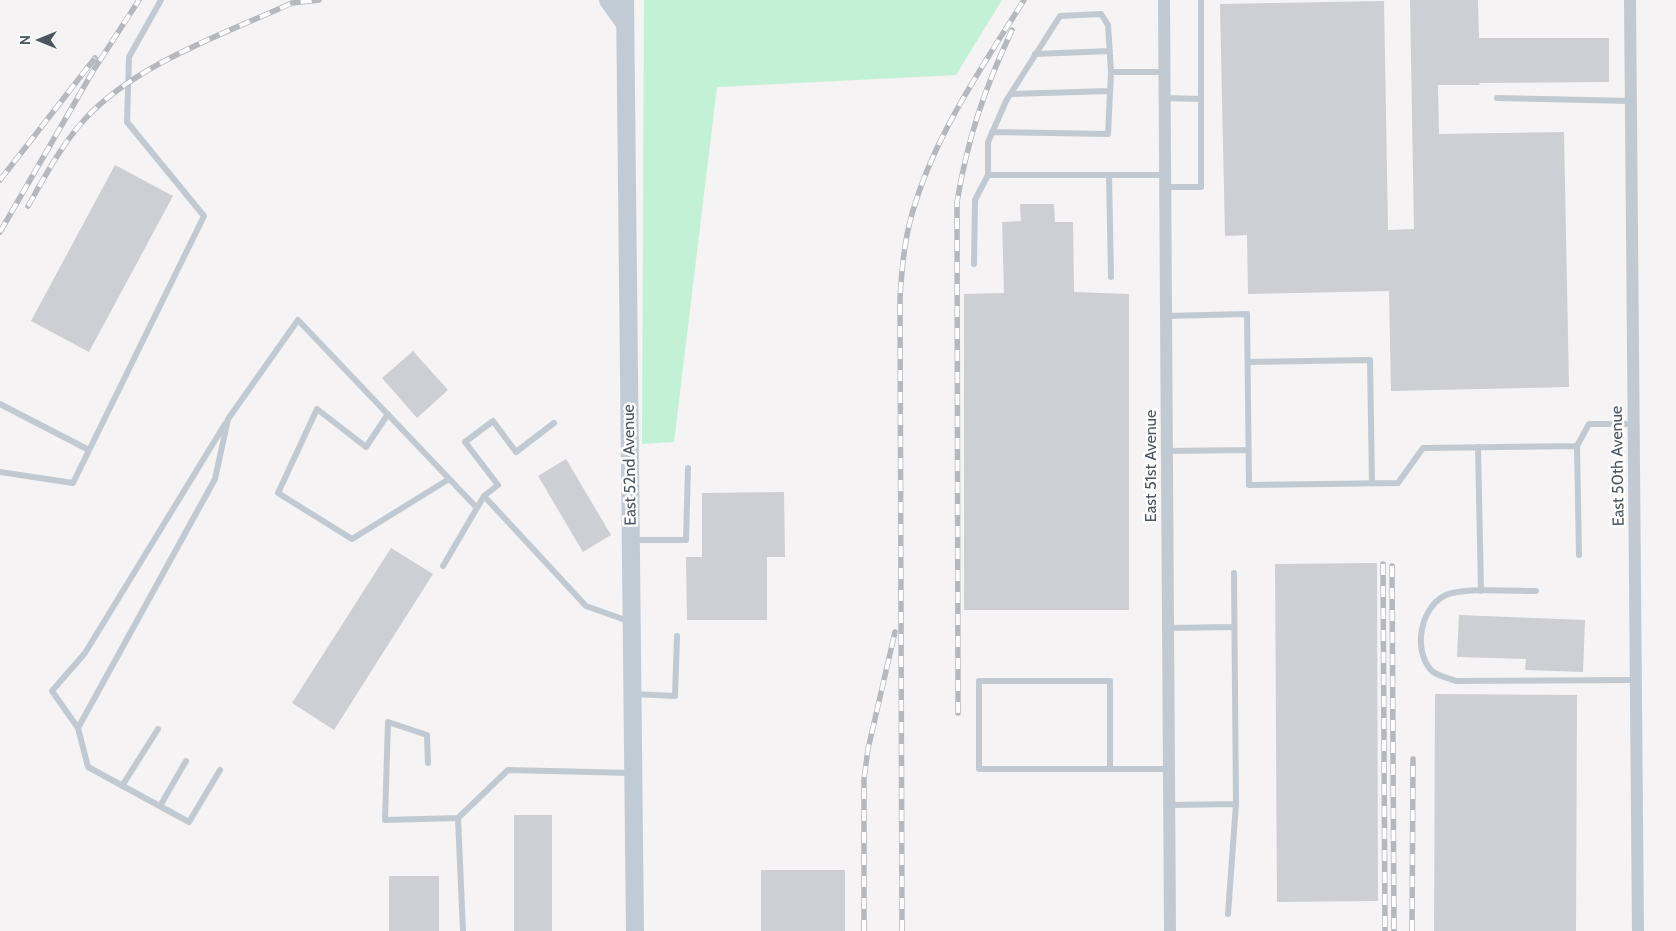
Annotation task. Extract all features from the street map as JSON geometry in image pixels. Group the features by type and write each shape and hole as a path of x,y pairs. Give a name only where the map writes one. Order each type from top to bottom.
{"street":[{"path":"608,0 625,24"},
{"name":"East 52nd Avenue","path":"625,0 635,931"},
{"name":"East 51st Avenue","path":"1164,0 1170,931"},
{"name":"East 50th Avenue","path":"1630,0 1638,931"}],"lane":[{"path":"0,472 73,483 204,216 127,122 129,57 161,0"},
{"path":"988,175 1109,175 1201,187 1201,0"},
{"path":"974,264 974,200 988,175 988,142 992,132 1011,94 1060,16 1101,14 1108,25 1110,50 1111,72 1108,134 992,132"},
{"path":"1035,54 1110,50"},
{"path":"1111,72 1164,72"},
{"path":"1011,94 1110,91"},
{"path":"1164,98 1200,99"},
{"path":"1497,98 1631,101"},
{"path":"1109,175 1111,277"},
{"path":"1166,316 1247,314 1249,485 1398,483 1423,448 1577,446"},
{"path":"220,770 189,822 88,767 78,728 52,691 85,653 228,420 298,320 477,508"},
{"path":"1248,362 1370,360 1372,483"},
{"path":"0,404 89,450"},
{"path":"388,414 366,447 317,409 278,494 352,539 449,478"},
{"path":"78,728 216,479 228,420"},
{"path":"443,566 484,496 498,486 465,442 493,421 516,452 554,423"},
{"path":"1579,555 1577,446 1589,424 1634,424"},
{"path":"1478,447 1480,591"},
{"path":"1167,451 1248,450"},
{"path":"631,540 686,540 688,468"},
{"path":"484,496 586,606 632,622"},
{"path":"1228,914 1236,804 1234,573"},
{"path":"1536,591 1480,591 1444,596 1430,608 1422,629 1422,653 1432,671 1456,681 1636,680"},
{"path":"1168,628 1234,627"},
{"path":"633,694 675,696 677,636"},
{"path":"1110,769 1110,681 979,681 979,769 1110,769 1169,769"},
{"path":"428,763 426,736 388,722 384,820 458,818 508,770 633,772"},
{"path":"122,786 158,729"},
{"path":"160,806 186,762"},
{"path":"1169,805 1236,804"},
{"path":"458,818 463,931"}],"green space":[{"path":"644,0 1002,0 956,75 717,87 674,442 642,444"}],"building":[{"path":"1410,0 1478,0 1479,38 1609,38 1609,82 1438,85 1439,134 1564,132 1569,387 1391,391 1389,291 1248,294 1247,235 1225,236 1220,4 1384,1 1388,230 1414,229"},
{"path":"115,165 173,196 89,352 31,321"},
{"path":"1020,204 1054,204 1055,222 1073,222 1074,292 1129,294 1129,610 964,610 964,294 1004,293 1002,222 1021,221"},
{"path":"413,351 448,390 417,418 382,378"},
{"path":"566,459 611,535 583,552 538,476"},
{"path":"784,492 785,557 767,557 767,620 687,620 686,557 702,557 702,493"},
{"path":"391,548 433,574 334,730 292,703"},
{"path":"1377,563 1378,901 1277,902 1275,564"},
{"path":"1459,615 1585,620 1583,672 1525,670 1526,659 1457,657"},
{"path":"1435,694 1577,695 1576,931 1434,931"},
{"path":"514,815 552,815 552,931 514,931"},
{"path":"761,870 845,870 845,931 761,931"},
{"path":"389,876 439,876 439,931 389,931"}],"railway":[{"path":"0,232 93,71 139,0"},
{"path":"28,206 68,140 84,120 128,82 182,52 292,3 319,0"},
{"path":"902,931 900,298 905,249 916,201 937,148 978,73 1024,0"},
{"path":"958,713 957,202 966,156 978,114 1012,30"},
{"path":"0,180 95,58"},
{"path":"1383,564 1385,931"},
{"path":"1392,566 1394,931"},
{"path":"864,931 864,779 868,749 895,632"},
{"path":"1412,931 1413,759"}]}
